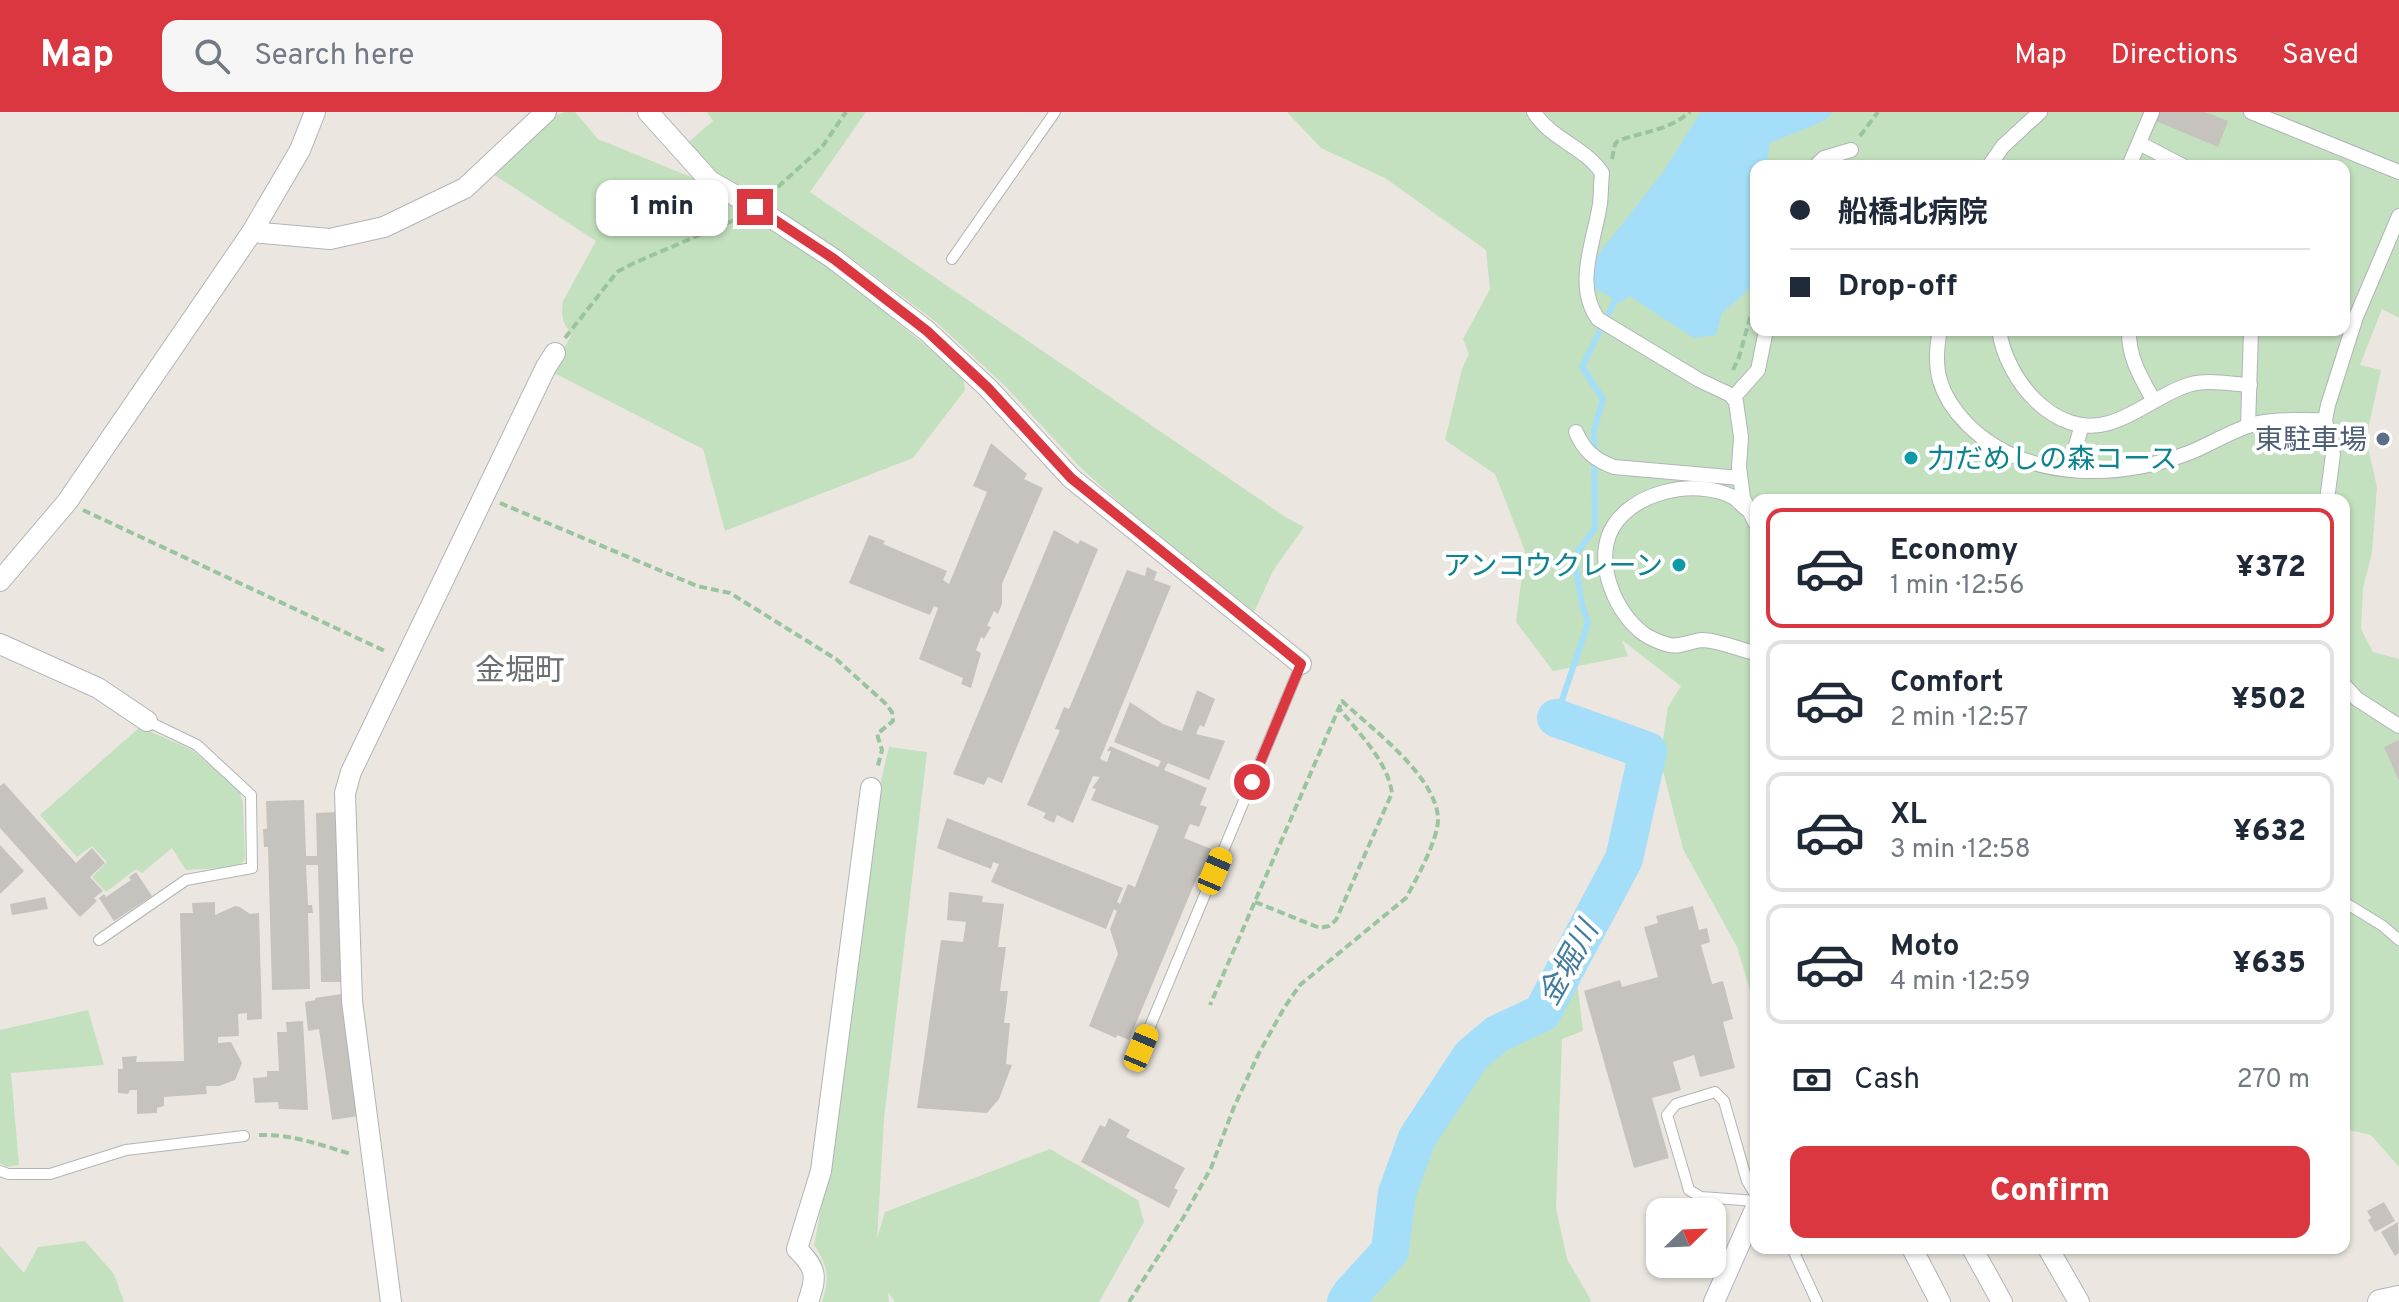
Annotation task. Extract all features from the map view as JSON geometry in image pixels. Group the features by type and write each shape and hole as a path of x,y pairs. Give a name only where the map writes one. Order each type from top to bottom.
{"street":[{"path":"0,581 67,502 252,232 300,150 315,112"},
{"path":"252,232 330,239 384,227 465,188 546,112"},
{"path":"648,112 710,181 834,259 927,331 988,388 1071,478 1301,664"},
{"path":"1534,112 1542,125 1592,161 1602,173 1600,203 1586,276 1586,289 1594,314 1699,380 1728,394 1736,402 1741,437 1740,478 1743,498 1750,512"},
{"path":"1993,160 2003,146 2040,112"},
{"path":"2132,160 2152,112"},
{"path":"2251,112 2399,172"},
{"path":"2139,143 2172,160"},
{"path":"1822,160 1851,150"},
{"path":"2350,316 2399,216"},
{"path":"1728,394 1753,379 1758,370 1765,336"},
{"path":"1939,336 1937,372 1945,395 1956,412 1997,449 2032,463 2110,471 2190,452 2262,422 2325,420"},
{"path":"2000,336 2005,355 2024,391 2050,412 2082,425 2107,424 2126,417 2189,385 2205,382 2250,385"},
{"path":"2129,336 2135,365 2154,401"},
{"path":"2248,426 2251,336"},
{"path":"2328,494 2333,454 2325,420 2345,336"},
{"path":"391,1302 352,1001 345,793 351,772 555,353"},
{"path":"2069,469 2082,425"},
{"path":"1576,432 1588,453 1614,467 1740,478"},
{"path":"1750,515 1732,497 1694,487 1673,490 1646,498 1630,507 1609,535 1606,555 1612,590 1618,604 1644,634 1671,647 1704,640 1750,652"},
{"path":"0,644 98,688 147,721"},
{"path":"2350,691 2371,710 2399,726"},
{"path":"808,1302 815,1281 813,1269 797,1249 821,1171 871,788"},
{"path":"1714,1302 1750,1221"},
{"path":"1915,1254 1940,1302"},
{"path":"1975,1254 2002,1302"},
{"path":"2051,1254 2079,1302"},
{"path":"2380,1302 2399,1298"}],"lane":[{"path":"952,259 1055,112"},
{"path":"1141,1048 1301,664"},
{"path":"99,940 186,880 252,868 251,795 197,745 147,721"},
{"path":"2350,906 2399,940"},
{"path":"1750,1187 1720,1095 1715,1092 1676,1104 1667,1115 1689,1190 1701,1197 1750,1198"},
{"path":"0,1171 8,1174 50,1174 126,1150 244,1136"},
{"path":"1795,1254 1817,1302"}],"path":[{"path":"555,353 617,272 734,222 822,147 846,112"},
{"path":"1602,173 1610,167 1618,141 1649,134 1690,112"},
{"path":"1728,394 1750,318"},
{"path":"484,496 697,586 730,593 836,659 892,712 893,721 877,734 882,750 871,788"},
{"path":"67,502 405,660"},
{"path":"1129,1302 1211,1168 1253,1066 1284,1008 1300,985 1406,898 1431,844 1438,819 1426,785 1413,766 1342,701 1210,1005"},
{"path":"1255,902 1320,928 1329,926 1336,920 1392,793 1390,779 1382,764 1339,708"},
{"path":"244,1136 272,1135 309,1141 373,1161"}],"green space":[{"path":"575,112 598,139 696,179 827,265 963,376 965,390 913,458 725,531 703,449 552,372 572,333 563,319 563,301 596,241 493,174 554,116"},
{"path":"707,112 866,112 810,192 1304,527 1273,571 1254,612 1082,469 1004,385 936,322 843,252 715,177 685,145 713,121"},
{"path":"1287,112 2399,112 2399,318 2382,309 2360,365 2381,370 2366,439 2377,487 2372,553 2363,588 2361,629 2373,652 2399,659 2399,1167 2371,1135 2350,1130 2350,494 1750,494 1750,990 1737,947 1683,849 1660,759 1668,707 1681,686 1622,640 1628,656 1553,671 1516,622 1525,551 1495,474 1445,440 1462,369 1469,354 1463,339 1490,289 1486,250 1385,178 1321,148"},
{"path":"140,727 192,750 239,790 243,802 245,859 239,867 186,870 172,848 142,873 136,869 106,892 92,877 107,862 92,846 77,857 40,815"},
{"path":"889,747 927,752 884,1119 877,1239 885,1212 1050,1149 1138,1200 1144,1222 1099,1302 895,1302 888,1292 889,1302 822,1302 826,1272 814,1245 828,1172 879,789"},
{"path":"1569,978 1577,982 1583,1031 1562,1039 1556,1208 1567,1259 1590,1302 1357,1302 1400,1248 1403,1193 1424,1141 1476,1060 1552,1014"},
{"path":"88,1010 104,1065 11,1073 19,1165 7,1167 0,1163 0,1030"},
{"path":"85,1241 114,1274 124,1302 0,1302 0,1246 24,1273 38,1247"}],"water":[{"path":"1701,112 1833,112 1824,121 1770,143 1767,160 1750,160 1750,286 1722,313 1716,335 1694,338 1629,296 1621,303 1579,279 1663,172"}],"building":[{"path":"2160,112 2205,112 2228,121 2218,147 2156,121"},
{"path":"991,443 1027,474 1024,479 1043,488 1002,584 1002,604 998,614 994,611 987,626 991,627 984,639 981,637 976,650 981,653 971,688 961,684 963,678 919,659 938,608 934,606 930,615 849,583 869,535 947,571 943,580 949,584 987,492 973,486"},
{"path":"1054,530 1078,544 1080,540 1098,549 1002,783 988,777 984,785 953,774"},
{"path":"1147,567 1157,572 1154,580 1171,586 1100,759 1107,762 1110,746 1158,767 1161,761 1114,742 1130,702 1163,724 1182,731 1197,690 1215,699 1204,727 1200,725 1196,734 1225,741 1209,780 1168,763 1164,770 1207,788 1200,805 1207,807 1199,827 1190,824 1184,838 1211,849 1129,1040 1117,1035 1116,1038 1089,1026 1118,954 1110,929 1117,911 1114,909 1106,929 991,882 999,864 993,862 991,869 937,848 947,818 1123,888 1117,902 1120,904 1128,884 1135,887 1159,826 1091,800 1096,789 1092,788 1100,777 1093,776 1073,823 1057,815 1054,823 1043,818 1046,813 1027,805 1060,730 1055,729 1064,707 1069,709 1127,570 1145,576"},
{"path":"2399,740 2399,781 2384,747"},
{"path":"4,783 76,863 92,848 105,863 90,877 103,891 80,917 0,828 0,786"},
{"path":"304,800 306,856 317,856 316,813 338,812 344,982 321,982 318,865 306,865 308,905 312,905 313,913 308,913 310,989 272,990 268,847 264,847 263,829 267,829 266,801"},
{"path":"0,845 24,871 0,894"},
{"path":"136,872 152,896 114,921 99,898 104,894 106,897 131,880 129,877"},
{"path":"949,892 983,896 982,902 1004,904 998,947 1006,947 1000,991 1008,991 1004,1023 1010,1023 1006,1064 1012,1065 999,1099 987,1113 917,1108 941,940 963,942 966,922 947,920"},
{"path":"45,897 48,909 12,915 10,904"},
{"path":"215,902 215,915 235,906 250,914 259,913 262,1019 247,1020 247,1013 238,1014 239,1036 218,1037 218,1043 231,1042 242,1063 235,1080 219,1086 206,1086 207,1094 164,1097 164,1106 157,1108 157,1113 137,1114 137,1090 130,1090 128,1094 118,1093 118,1069 123,1069 122,1057 137,1056 136,1062 184,1061 180,913 193,913 192,903"},
{"path":"1693,906 1699,930 1707,928 1710,942 1701,945 1712,984 1723,981 1733,1019 1723,1022 1735,1068 1700,1077 1694,1055 1673,1062 1681,1090 1652,1098 1669,1158 1634,1168 1584,991 1620,980 1622,987 1658,977 1644,927 1658,923 1656,916"},
{"path":"342,994 359,1116 332,1120 319,1029 308,1031 305,1002"},
{"path":"303,1021 308,1110 279,1109 278,1102 255,1103 253,1078 267,1077 267,1071 279,1071 277,1032 287,1032 286,1022"},
{"path":"1109,1118 1130,1130 1126,1137 1185,1168 1174,1188 1178,1190 1169,1208 1081,1162 1100,1125 1105,1127"},
{"path":"2384,1202 2395,1221 2375,1232 2367,1211"},
{"path":"2398,1222 2399,1253 2395,1256 2381,1232"}],"waterway":[{"path":"1556,718 1588,623 1574,557 1595,528 1594,430 1603,399 1582,367 1618,295"},
{"name":"金堀川","path":"1346,1302 1390,1251 1397,1193 1417,1138 1471,1056 1497,1034 1542,1013 1624,859 1648,751 1556,718"}],"place":[{"name":"東駐車場","path":"2383,439"},
{"name":"力だめしの森コース","path":"1911,458"},
{"name":"アンコウクレーン","path":"1679,565"}],"district":[{"name":"金堀町","path":"520,670"}],"route":[{"path":"755,207 834,259 927,331 988,388 1071,478 1301,664 1252,782"}]}
